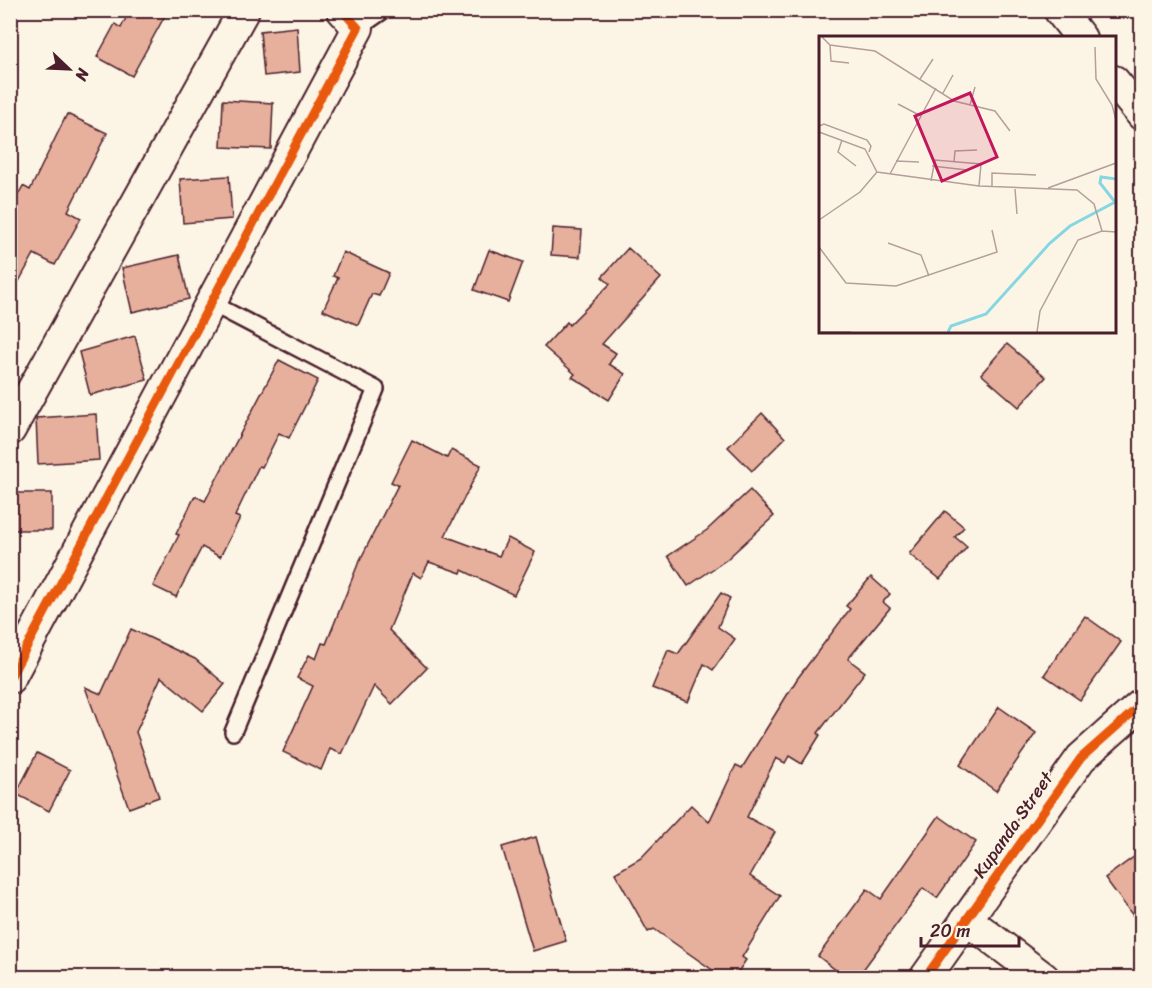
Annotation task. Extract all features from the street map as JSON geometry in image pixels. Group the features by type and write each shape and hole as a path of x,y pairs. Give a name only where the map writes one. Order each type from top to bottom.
{"street":[{"path":"10,430 244,10"},
{"path":"1059,10 1079,36"},
{"path":"10,678 211,303 350,19"},
{"name":"Kupanda Street","path":"925,978 1081,758 1142,704"},
{"path":"966,920 1044,978"}],"lane":[{"path":"350,19 384,10"},
{"path":"211,303 376,389 233,732"}],"building":[{"path":"130,10 168,10 132,76 97,57 115,24 121,28"},
{"path":"297,27 300,72 264,76 260,31"},
{"path":"223,100 273,103 271,149 221,147"},
{"path":"67,114 107,133 68,211 81,218 55,265 34,254 10,298 10,209 23,186 30,190"},
{"path":"229,176 232,219 183,223 180,179"},
{"path":"553,228 582,230 580,257 551,255"},
{"path":"628,248 661,278 602,344 616,353 609,364 625,374 609,400 572,377 575,374 544,347 567,322 569,325 610,284 602,277"},
{"path":"489,250 523,262 508,302 474,290"},
{"path":"343,252 389,273 379,296 372,294 358,325 323,310 338,278 333,276"},
{"path":"179,255 189,299 132,312 122,268"},
{"path":"135,336 147,380 90,395 79,352"},
{"path":"1007,344 1046,377 1019,407 981,374"},
{"path":"279,360 318,380 289,438 279,433 262,467 259,466 235,516 240,518 220,557 202,547 176,597 153,586 179,535 176,534 195,496 205,501"},
{"path":"762,413 785,438 752,471 728,447"},
{"path":"96,414 99,460 38,464 36,418"},
{"path":"412,440 447,458 451,450 481,465 445,536 499,556 508,538 535,552 514,595 462,570 461,573 429,562 421,578 413,573 389,630 427,668 392,704 374,686 342,754 330,749 321,770 283,752 313,686 297,678 309,655 316,659 322,643 326,644 358,564 398,485 391,482"},
{"path":"750,490 774,516 726,560 688,586 668,556 707,530"},
{"path":"10,493 52,493 52,530 10,530"},
{"path":"945,511 964,527 955,537 967,547 940,579 909,554"},
{"path":"871,577 890,594 883,602 890,608 848,659 865,672 818,733 820,735 802,764 789,756 785,763 776,758 747,817 775,832 750,876 780,896 742,957 746,960 734,978 724,978 654,929 648,932 615,873 641,858 691,805 709,822 736,765 742,768 797,679 850,609 846,606"},
{"path":"721,593 730,598 718,627 735,639 713,670 704,664 688,702 652,688 668,650 678,654"},
{"path":"1085,616 1121,642 1080,700 1044,675"},
{"path":"131,629 195,659 225,684 203,711 161,677 136,732 159,797 129,808 85,687 101,694"},
{"path":"999,707 1036,733 996,791 960,765"},
{"path":"37,753 70,770 49,811 16,794"},
{"path":"939,816 976,842 937,898 923,888 857,978 846,978 818,956 867,889 881,899"},
{"path":"536,837 566,941 533,951 502,847"},
{"path":"1142,851 1142,928 1105,878"}],"cycle path":[{"path":"10,678 358,28 342,10"},
{"path":"925,978 1081,758 1142,704"}]}
